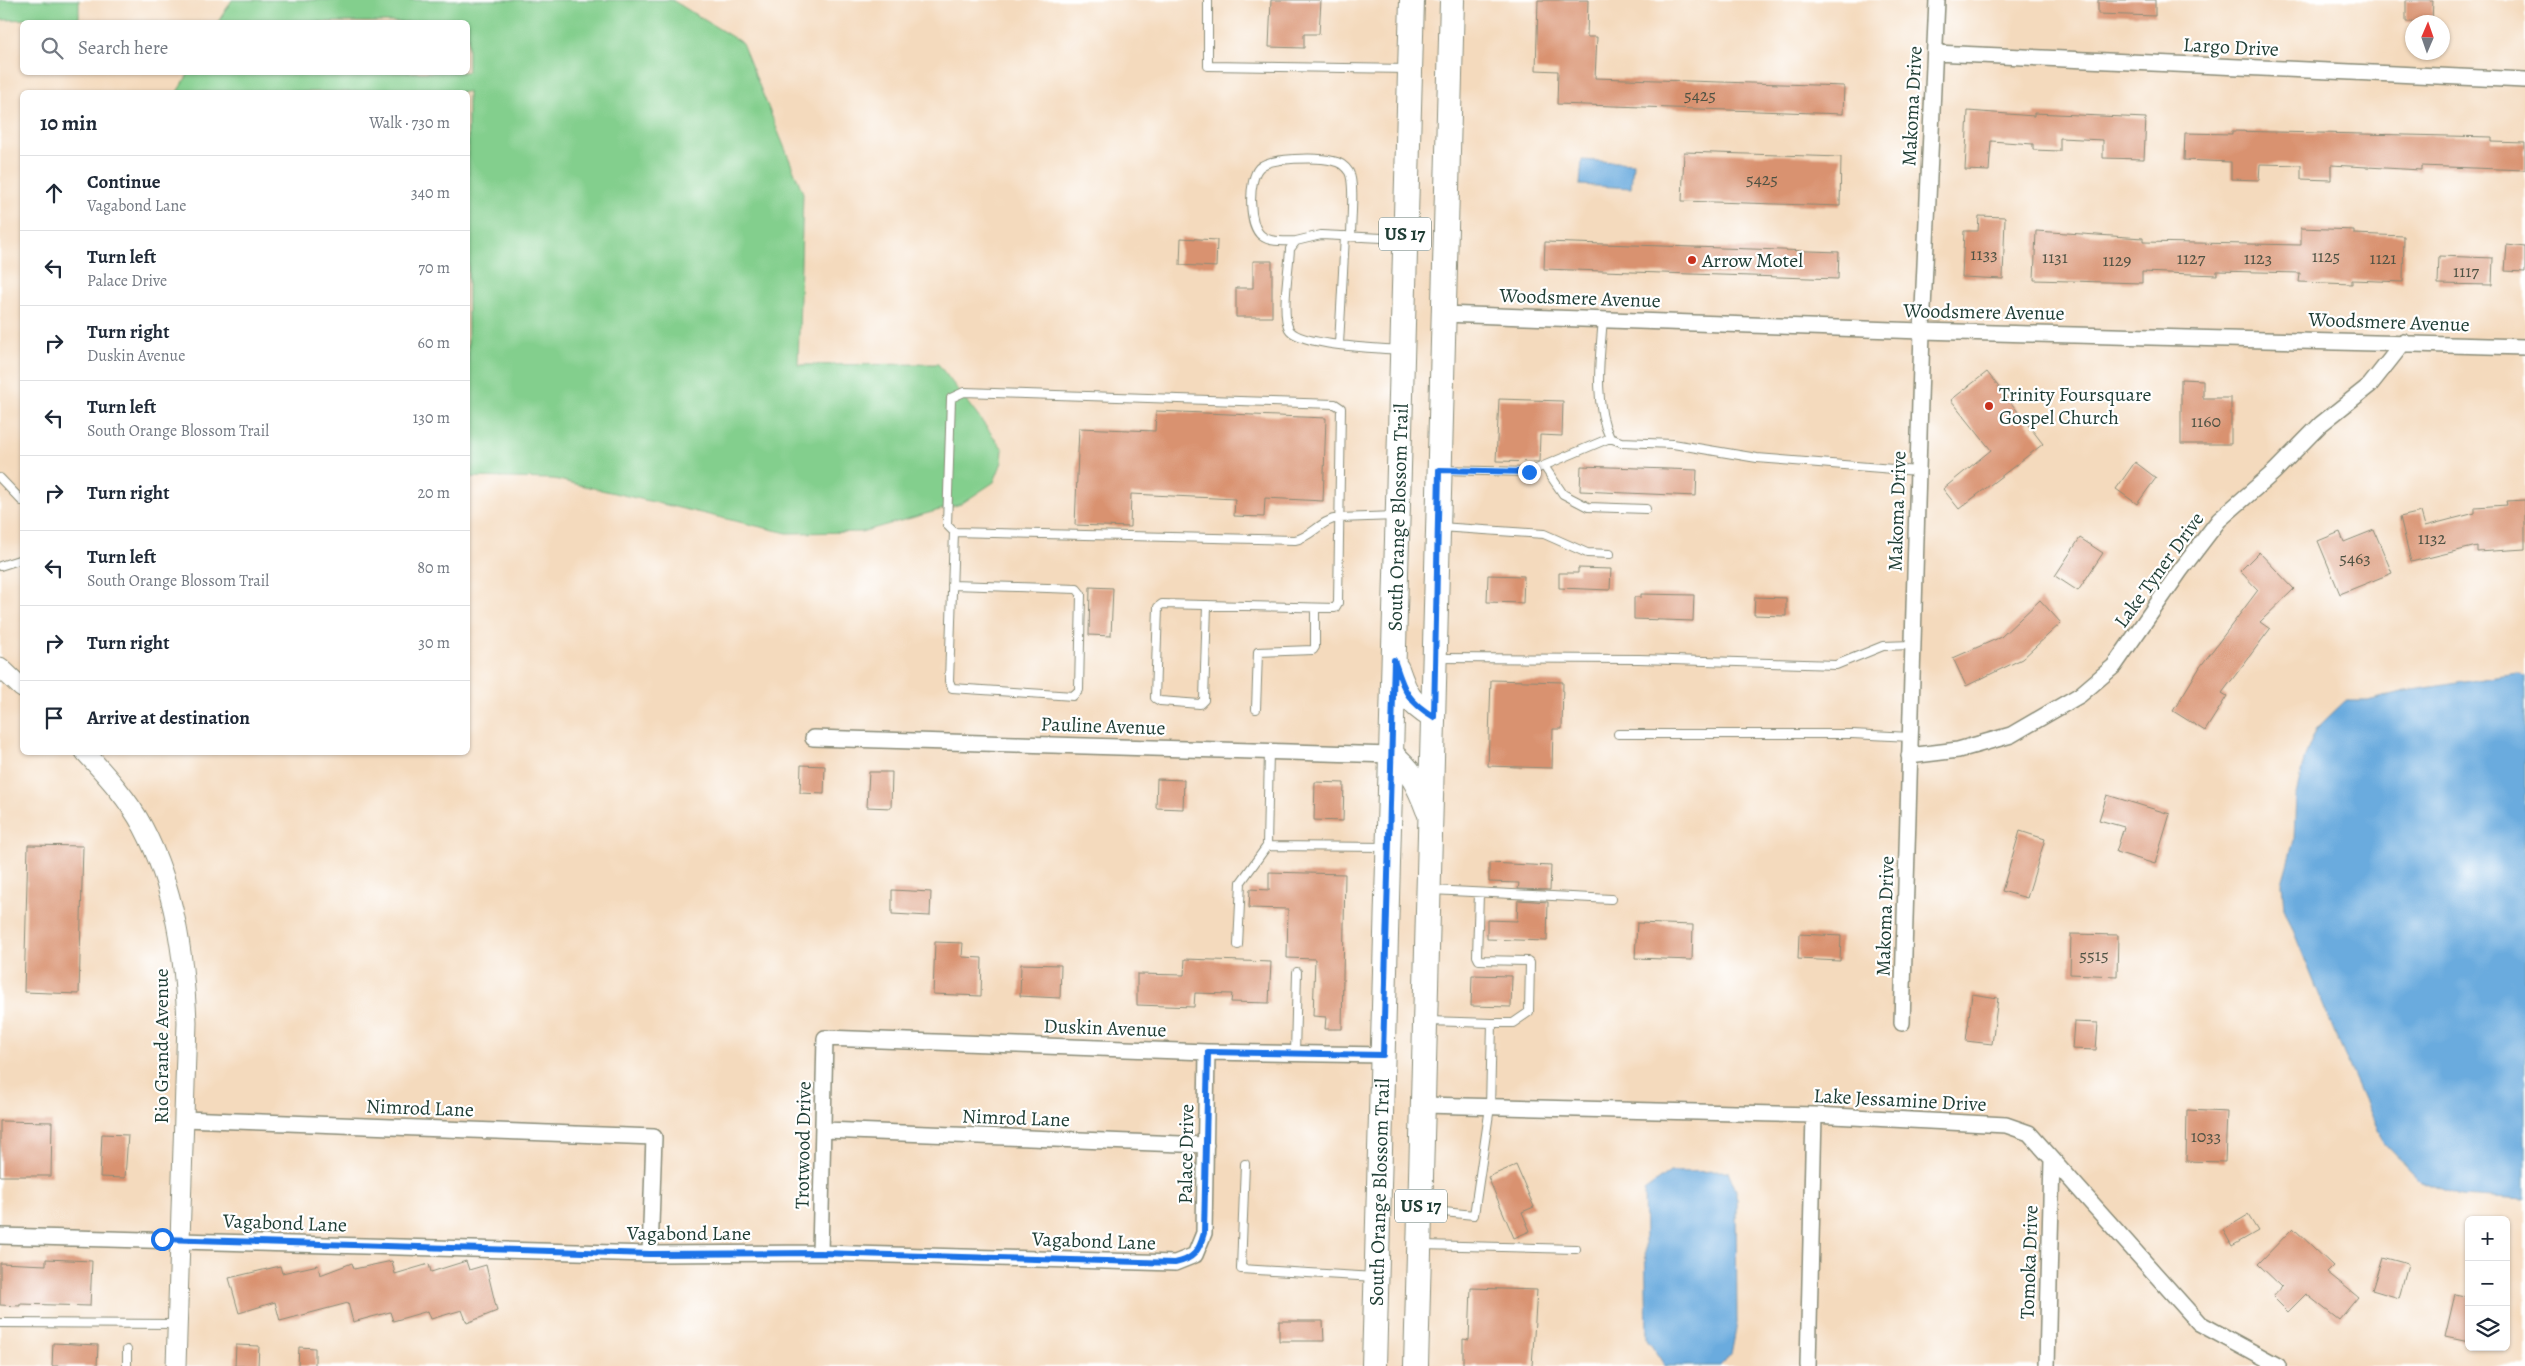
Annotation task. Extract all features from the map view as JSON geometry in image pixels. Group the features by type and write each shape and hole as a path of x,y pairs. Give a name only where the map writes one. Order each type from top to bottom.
{"main road":[{"name":"South Orange Blossom Trail","path":"1374,1366 1412,0"},
{"name":"South Orange Blossom Trail","path":"1416,1366 1452,0"},
{"path":"1394,660 1403,687 1414,705 1434,717"},
{"path":"1392,754 1407,767 1420,789 1431,819"}],"street":[{"name":"Makoma Drive","path":"1902,1024 1922,331 1937,0"},
{"name":"Largo Drive","path":"1934,53 2525,80"},
{"name":"Woodsmere Avenue","path":"1443,314 1922,331 2404,342 2525,347"},
{"name":"Lake Tyner Drive","path":"1909,756 1958,750 2011,735 2080,695 2114,666 2180,571 2219,520 2274,472 2321,424 2370,385 2404,342"},
{"path":"0,667 20,686"},
{"name":"Pauline Avenue","path":"813,738 1392,754"},
{"name":"Rio Grande Avenue","path":"88,755 120,793 143,826 160,865 175,911 184,966 187,1013 176,1366"},
{"name":"Duskin Avenue","path":"825,1038 1208,1052 1383,1055"},
{"name":"Trotwood Drive","path":"820,1253 825,1130 825,1038"},
{"name":"Palace Drive","path":"1195,1255 1204,1233 1208,1052"},
{"name":"Lake Jessamine Drive","path":"1424,1105 1814,1115 2006,1125 2029,1133 2199,1323 2278,1366"},
{"path":"1808,1366 1814,1115"},
{"name":"Nimrod Lane","path":"184,1119 654,1137 650,1254"},
{"name":"Nimrod Lane","path":"825,1130 1206,1145"},
{"name":"Tomoka Drive","path":"2047,1366 2052,1159"},
{"name":"Vagabond Lane","path":"0,1236 650,1254 820,1253 1175,1263 1195,1255"}],"lane":[{"path":"1208,0 1208,66 1409,69"},
{"path":"1339,344 1348,236 1350,173 1343,165 1332,160 1277,160 1259,168 1253,177 1252,220 1256,230 1262,236 1272,240 1296,241 1321,235 1348,236 1405,239"},
{"path":"1296,241 1290,249 1286,319 1290,331 1296,336 1312,342 1402,350"},
{"path":"1603,319 1600,354 1600,398 1605,428 1610,438"},
{"path":"1207,604 1204,700 1200,704 1160,701 1155,698 1158,607 1162,604 1207,604 1335,608 1338,604 1339,518 1341,408 1335,404 964,392 951,398 947,525 954,532 1295,540 1305,538 1323,522 1339,518 1398,516"},
{"path":"1439,470 1529,472 1610,438 1621,442 1673,444 1757,458 1918,471"},
{"path":"1544,466 1563,494 1588,507 1646,509"},
{"path":"0,478 20,498"},
{"path":"1438,527 1544,534 1587,553 1610,554"},
{"path":"952,585 1077,589 1081,594 1079,690 1073,696 952,688 949,681 952,585 954,532"},
{"path":"0,566 20,560"},
{"path":"1256,709 1258,652 1261,650 1313,650 1316,647 1315,608"},
{"path":"1435,658 1639,659 1836,665 1883,646 1912,645"},
{"path":"1618,734 1852,734 1910,737"},
{"path":"1238,945 1241,882 1267,846 1269,750"},
{"path":"1267,846 1389,847"},
{"path":"1429,890 1611,899"},
{"path":"1426,1021 1513,1023 1529,1012 1530,963 1528,961 1479,960 1477,956 1479,893"},
{"path":"1295,1054 1297,972"},
{"path":"1421,1210 1474,1215 1490,1107 1492,1023"},
{"path":"1245,1164 1240,1269 1377,1277"},
{"path":"1420,1245 1576,1249"},
{"path":"0,1323 178,1324"},
{"path":"127,1350 127,1366"}],"green space":[{"path":"0,0 79,0 79,18 0,20"},
{"path":"232,0 672,0 742,43 803,193 798,365 938,364 1003,449 1002,462 994,482 961,504 861,532 787,533 554,479 470,477 470,90 178,90 188,75 470,75 470,20 219,20"}],"water":[{"path":"1582,160 1633,163 1631,188 1580,185"},
{"path":"2516,674 2525,676 2525,1200 2461,1196 2421,1181 2383,1142 2336,1036 2284,908 2282,883 2294,840 2296,795 2305,756 2317,728 2345,701 2367,701 2406,691"},
{"path":"1728,1171 1736,1190 1737,1324 1731,1355 1720,1366 1665,1366 1647,1339 1644,1191 1670,1172"}],"building":[{"path":"1271,0 1321,0 1319,34 1304,34 1304,48 1269,47"},
{"path":"1538,0 1588,0 1587,37 1597,37 1595,78 1844,86 1843,114 1557,104 1558,71 1536,70"},
{"path":"2098,0 2155,0 2155,16 2098,14"},
{"path":"2406,0 2433,0 2432,15 2406,15"},
{"path":"1968,111 2034,116 2034,113 2146,118 2144,159 2103,158 2103,140 2060,138 2060,151 2033,150 2033,144 1991,141 1989,171 1965,170"},
{"path":"2232,131 2492,137 2492,142 2525,143 2525,170 2421,166 2421,170 2331,165 2331,180 2301,179 2301,165 2260,164 2259,180 2231,179 2231,162 2184,160 2185,133 2232,134"},
{"name":"Arrow Motel","path":"1684,152 1841,157 1840,206 1682,201"},
{"path":"1979,216 2005,217 2003,279 1962,277 1964,231 1978,231"},
{"path":"2301,228 2354,230 2354,234 2404,236 2403,282 2352,280 2352,284 2299,282 2300,273 2217,271 2217,275 2142,272 2142,283 2034,280 2036,231 2143,238 2143,242 2301,245"},
{"path":"1181,238 1217,240 1216,267 1180,265"},
{"name":"Arrow Motel","path":"1545,242 1839,252 1838,279 1544,269"},
{"path":"2507,245 2525,247 2525,272 2505,271"},
{"path":"2439,256 2493,258 2492,285 2438,284"},
{"path":"1253,261 1272,261 1272,317 1236,317 1236,288 1253,288"},
{"path":"1987,372 2043,444 1959,509 1943,489 1991,450 1951,400"},
{"path":"2181,379 2203,380 2203,398 2231,398 2231,444 2181,444"},
{"path":"1499,399 1563,401 1562,436 1540,435 1539,462 1496,461"},
{"path":"1156,411 1326,418 1323,501 1265,498 1264,517 1234,516 1235,499 1131,494 1130,527 1075,525 1079,428 1155,431"},
{"path":"2135,462 2156,478 2137,504 2116,489"},
{"path":"1581,466 1697,470 1696,496 1580,491"},
{"path":"2525,500 2525,549 2477,552 2477,546 2411,562 2400,517 2421,512 2425,526 2475,513 2475,507 2507,505 2506,501"},
{"path":"2374,530 2392,573 2340,594 2318,541 2340,532 2344,542"},
{"path":"2080,538 2103,553 2078,591 2055,576"},
{"path":"2259,552 2294,589 2260,622 2270,629 2222,693 2227,696 2205,731 2173,711 2200,667 2258,590 2240,571"},
{"path":"1578,568 1611,569 1610,590 1559,588 1559,573 1578,573"},
{"path":"1488,575 1524,576 1523,603 1487,602"},
{"path":"1090,587 1113,588 1111,636 1089,635"},
{"path":"1641,594 1694,595 1693,621 1634,619 1634,597 1641,597"},
{"path":"1755,597 1786,598 1786,616 1754,615"},
{"path":"2040,600 2061,623 2022,659 1966,686 1953,658 2001,637"},
{"path":"1491,680 1563,682 1562,729 1553,729 1552,768 1488,766"},
{"path":"801,765 825,766 824,794 800,793"},
{"path":"869,772 892,772 891,808 867,807"},
{"path":"1157,779 1184,780 1183,809 1156,808"},
{"path":"1315,782 1344,783 1343,821 1314,820"},
{"path":"2107,795 2170,814 2155,864 2116,852 2124,827 2099,820"},
{"path":"2020,831 2045,839 2027,898 2002,891"},
{"path":"28,845 83,846 79,994 24,992"},
{"path":"1489,863 1551,866 1550,890 1518,889 1519,883 1489,882"},
{"path":"1269,872 1345,874 1342,1029 1325,1029 1326,1017 1313,1016 1315,959 1287,958 1288,909 1249,908 1250,889 1269,890"},
{"path":"892,890 931,892 930,916 892,914"},
{"path":"1518,900 1548,902 1547,941 1487,939 1487,920 1517,921"},
{"path":"1637,923 1693,925 1692,960 1635,958"},
{"path":"1799,934 1841,936 1840,961 1798,959"},
{"path":"2071,934 2118,935 2117,976 2070,974"},
{"path":"935,942 963,943 962,957 982,958 981,996 933,994"},
{"path":"1185,959 1271,962 1269,1003 1231,1002 1232,994 1195,993 1194,1007 1137,1005 1137,974 1184,975"},
{"path":"1021,964 1061,965 1060,998 1020,996"},
{"path":"1472,975 1512,976 1511,1007 1471,1006"},
{"path":"1972,994 1998,998 1992,1044 1966,1041"},
{"path":"2074,1022 2098,1023 2096,1050 2072,1049"},
{"path":"2187,1110 2227,1112 2225,1162 2186,1161"},
{"path":"0,1121 52,1122 51,1176 0,1176"},
{"path":"102,1134 128,1135 125,1178 100,1177"},
{"path":"1516,1165 1534,1207 1522,1212 1530,1231 1514,1238 1488,1177"},
{"path":"2248,1215 2258,1231 2232,1246 2223,1230"},
{"path":"2293,1228 2333,1266 2327,1272 2358,1297 2339,1320 2306,1294 2288,1312 2273,1297 2282,1287 2258,1264"},
{"path":"2382,1257 2408,1264 2399,1298 2372,1290"},
{"path":"46,1259 92,1261 90,1306 0,1305 0,1263 46,1265"},
{"path":"392,1261 395,1274 429,1264 431,1272 466,1261 469,1270 486,1265 497,1311 467,1323 462,1310 431,1319 428,1311 393,1321 390,1312 353,1322 348,1303 280,1321 275,1302 239,1313 229,1278 280,1266 282,1273 318,1265 320,1275 352,1263 354,1269"},
{"path":"1471,1288 1537,1290 1532,1366 1463,1366 1463,1339 1469,1340"},
{"path":"2455,1294 2465,1296 2465,1341 2445,1337"},
{"path":"1279,1321 1323,1321 1324,1341 1279,1341"},
{"path":"53,1343 98,1345 97,1366 52,1366"},
{"path":"236,1345 259,1346 258,1366 235,1366"},
{"path":"299,1347 315,1348 315,1366 298,1366"}],"place":[{"name":"Arrow Motel","path":"1692,260"},
{"name":"Trinity Foursquare Gospel Church","path":"1989,406"}],"route":[{"path":"162,1239 650,1254 820,1253 1175,1263 1195,1255 1204,1233 1208,1052 1383,1055 1394,660 1403,687 1414,705 1434,717 1439,470 1529,472"}]}
